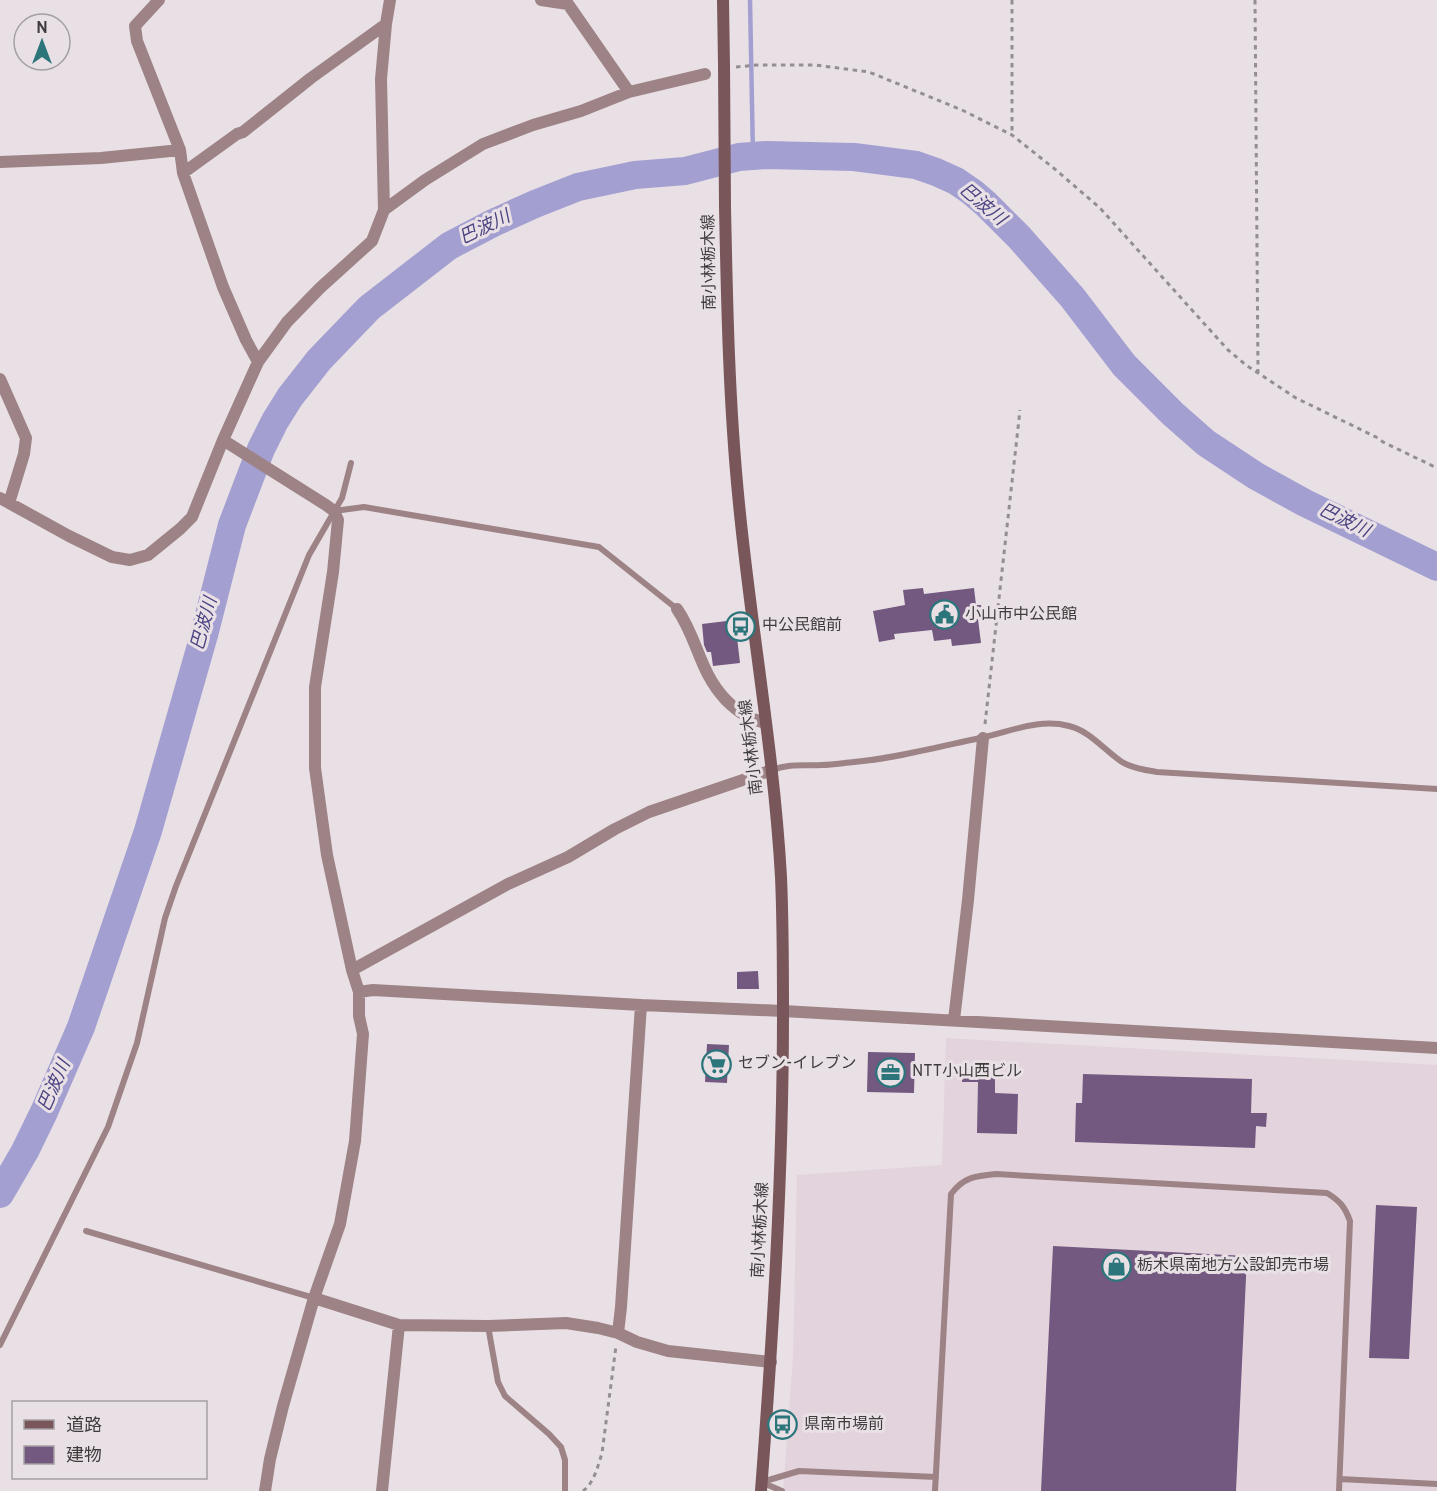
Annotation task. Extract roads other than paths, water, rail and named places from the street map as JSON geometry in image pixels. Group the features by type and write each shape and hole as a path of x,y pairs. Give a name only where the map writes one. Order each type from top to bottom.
{"main road":[{"name":"南小林栃木線","path":"723,0 728,66 725,207 727,326 734,443 739,506 772,770 781,876 783,941 778,1242 761,1487"}],"street":[{"path":"159,0 135,26 137,41 180,150 183,173 223,287 258,362"},
{"path":"0,379 26,438 24,454 5,500 112,557 130,560 148,555 180,529 192,517 227,443 258,362 287,322 320,288 372,241 384,210 381,80 390,0"},
{"path":"541,0 568,4 628,92"},
{"path":"183,173 243,132 311,78 386,24"},
{"path":"384,210 425,180 483,144 533,125 581,111 628,92 705,74"},
{"path":"0,162 101,158 180,150"},
{"path":"227,443 330,508 338,520 333,572 315,687 315,768 327,855 352,970 359,992 359,1016 363,1034 356,1141 340,1224 314,1298 283,1406 265,1491"},
{"path":"677,609 684,619 707,675 715,688 743,715 766,723"},
{"path":"954,1020 983,738"},
{"path":"352,970 508,884 568,857 649,812 772,770"},
{"path":"359,992 373,990 783,1011 1437,1048"},
{"path":"618,1333 641,1005"},
{"path":"314,1298 399,1325 488,1326 566,1323 618,1333 637,1342 668,1351 771,1362"},
{"path":"382,1491 399,1325"}],"lane":[{"path":"0,1345 108,1127 137,1043 165,918 176,886 309,555 330,508 342,498 351,463"},
{"path":"330,508 364,507 599,546 677,609"},
{"path":"772,770 793,764 823,765 899,755 1050,723 1071,726 1087,734 1123,762 1137,768 1157,772 1437,789"},
{"path":"935,1491 951,1194 968,1178 996,1174 1327,1193 1339,1200 1346,1209 1350,1221 1339,1491"},
{"path":"86,1231 314,1298"},
{"path":"488,1326 498,1382 505,1396 561,1447 565,1460 565,1491"},
{"path":"761,1487 799,1471 936,1477"},
{"path":"1340,1479 1437,1484"},
{"path":"761,1487 782,1491"}],"waterway":[{"path":"750,0 753,156"},
{"name":"巴波川","path":"0,1194 44,1112 81,1027 148,831 204,635 232,525 261,449 275,421 290,397 319,360 369,308 449,246 535,204 578,187 635,175 685,171 739,157 766,155 854,157 916,165 936,172 956,181 972,192 1019,237 1072,297 1124,365 1206,443 1256,476 1305,503 1437,567"}],"place":[{"name":"小山市中公民館","path":"944,615"},
{"name":"中公民館前","path":"741,626"},
{"name":"セブン-イレブン","path":"717,1064"},
{"name":"NTT小山西ビル","path":"891,1072"},
{"name":"栃木県南地方公設卸売市場","path":"1116,1266"},
{"name":"県南市場前","path":"783,1425"}]}
